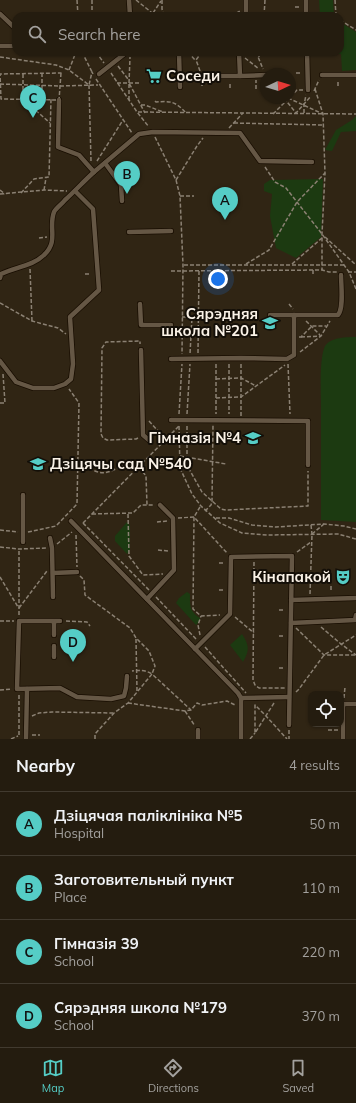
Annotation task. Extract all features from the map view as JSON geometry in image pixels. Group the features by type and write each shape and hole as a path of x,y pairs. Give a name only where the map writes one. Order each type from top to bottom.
{"lane":[{"path":"129,0 130,12"},
{"path":"246,0 246,12"},
{"path":"306,0 306,12"},
{"path":"0,14 12,25"},
{"path":"0,46 12,46"},
{"path":"99,74 123,56"},
{"path":"179,56 180,87"},
{"path":"239,56 240,76"},
{"path":"307,56 308,90"},
{"path":"322,75 356,75"},
{"path":"202,76 260,76"},
{"path":"59,100 58,147 79,154 93,171"},
{"path":"0,278 1,274 30,264 43,256 51,246 54,211 93,171 105,163 139,134 153,132 240,133 260,161 312,162"},
{"path":"105,163 121,185 122,201"},
{"path":"0,361 16,382 33,388 54,388 65,384 71,379 73,364 70,317 99,290 93,208 75,191"},
{"path":"129,232 171,231"},
{"path":"270,315 338,314 341,311 341,275"},
{"path":"140,304 141,325 171,324"},
{"path":"171,359 287,358 294,355 294,315"},
{"path":"141,350 143,435 150,441"},
{"path":"171,420 308,421 308,465"},
{"path":"23,495 23,542"},
{"path":"147,599 174,570 173,518 160,505"},
{"path":"71,521 238,693 241,698 240,739"},
{"path":"50,538 53,563 53,597"},
{"path":"195,648 230,614 232,557 292,556 289,725"},
{"path":"53,572 77,572"},
{"path":"291,600 356,598"},
{"path":"291,623 355,620 356,615"},
{"path":"60,621 19,621 18,689 60,688 77,697 111,699 124,696 127,676"},
{"path":"54,622 54,635"},
{"path":"54,646 54,657"},
{"path":"26,739 27,689"},
{"path":"241,698 289,698"},
{"path":"344,704 356,704"},
{"path":"198,730 198,739"},
{"path":"343,730 343,739"}],"path":[{"path":"77,0 78,12"},
{"path":"92,0 92,12"},
{"path":"136,0 152,12"},
{"path":"154,12 162,0"},
{"path":"162,0 163,12"},
{"path":"264,12 265,0"},
{"path":"335,0 336,12"},
{"path":"344,22 356,30"},
{"path":"69,70 74,56"},
{"path":"84,56 99,85 135,138"},
{"path":"129,56 129,102"},
{"path":"192,56 196,60 202,76"},
{"path":"196,60 199,56"},
{"path":"244,56 260,70"},
{"path":"0,57 56,65 69,70 89,85"},
{"path":"259,58 263,68"},
{"path":"114,62 129,80"},
{"path":"92,72 89,85 93,171"},
{"path":"42,73 42,99 0,99 0,74 23,74 42,73 61,73 60,86"},
{"path":"23,74 23,99 51,124"},
{"path":"256,76 256,88"},
{"path":"140,83 117,83 129,102 153,132 176,180 180,196 183,271 182,359 179,420"},
{"path":"129,83 145,113"},
{"path":"0,84 60,86 99,85"},
{"path":"296,90 316,89 323,114 325,173 322,270"},
{"path":"304,113 304,105 308,90"},
{"path":"44,190 46,178 49,177 51,99"},
{"path":"155,100 156,102 176,103 186,113"},
{"path":"296,101 323,114"},
{"path":"140,105 145,104 165,113"},
{"path":"273,114 283,104"},
{"path":"288,104 296,113"},
{"path":"296,113 304,105"},
{"path":"137,112 356,114"},
{"path":"224,132 243,114"},
{"path":"93,171 123,120"},
{"path":"234,123 323,125"},
{"path":"176,180 197,146 208,132"},
{"path":"260,161 275,182 286,188 322,234 349,272 356,289"},
{"path":"245,265 269,250 297,202 325,173"},
{"path":"21,193 34,179 46,178"},
{"path":"0,190 5,194"},
{"path":"0,194 44,190 75,191"},
{"path":"180,196 194,196"},
{"path":"322,234 356,265"},
{"path":"291,265 322,238"},
{"path":"30,264 32,321"},
{"path":"183,265 344,265"},
{"path":"313,270 313,275"},
{"path":"171,271 322,270 338,272 341,275"},
{"path":"198,359 199,271"},
{"path":"349,272 356,272"},
{"path":"0,303 32,321 58,328 71,338"},
{"path":"182,317 198,317 214,313"},
{"path":"192,317 186,457 188,467 202,492 221,509 226,510 308,506 308,465"},
{"path":"294,355 321,336 327,326 312,326 301,337"},
{"path":"295,338 321,336"},
{"path":"141,350 140,341 106,342 102,348 102,434 103,438 107,440 136,439 143,435"},
{"path":"205,511 212,502 216,358"},
{"path":"229,358 229,420"},
{"path":"241,358 241,420"},
{"path":"216,398 241,397 288,362 290,420"},
{"path":"0,403 4,403 2,368"},
{"path":"216,379 241,378 256,386"},
{"path":"0,387 4,388"},
{"path":"0,530 23,533 56,526 77,504 79,403 70,390"},
{"path":"142,414 159,432 179,444"},
{"path":"288,739 255,705 245,690 83,523 179,426 180,468 182,474 192,494 201,506 220,523 242,533 267,535 338,534 356,539"},
{"path":"180,456 226,464"},
{"path":"78,463 96,472 105,473 111,472 128,463"},
{"path":"139,467 146,476 147,504"},
{"path":"91,514 128,514 134,513 141,505 160,505"},
{"path":"201,506 194,518 193,609 201,616 230,614 254,633"},
{"path":"128,514 128,556 143,575 171,574"},
{"path":"180,518 194,518 232,557"},
{"path":"215,518 229,518 252,525 276,527 324,524 356,529"},
{"path":"157,522 173,521"},
{"path":"310,599 312,541 311,524"},
{"path":"312,534 324,524"},
{"path":"0,547 20,549 52,548 76,529 77,572 84,580 85,595 130,628 136,638 149,651 155,666 152,674 128,703 114,713 95,734 95,739"},
{"path":"298,552 312,541"},
{"path":"19,608 20,549"},
{"path":"158,550 174,551"},
{"path":"254,556 253,680 255,685 259,688 289,688"},
{"path":"19,608 53,563"},
{"path":"0,577 19,608"},
{"path":"200,643 198,624 201,616"},
{"path":"0,621 19,621"},
{"path":"60,621 87,622 90,626"},
{"path":"315,622 356,655"},
{"path":"291,623 324,655 356,655"},
{"path":"289,698 299,689 324,655 356,635"},
{"path":"136,638 138,692"},
{"path":"132,670 147,671 152,674 191,710"},
{"path":"344,696 345,687"},
{"path":"0,690 18,689 19,735"},
{"path":"250,739 278,698"},
{"path":"128,703 185,711 191,710 197,703 202,705 227,701 232,703"},
{"path":"255,705 255,733"},
{"path":"185,711 198,730"},
{"path":"26,719 39,713 52,712 114,713"},
{"path":"288,739 289,725"},
{"path":"328,730 343,730"}],"green space":[{"path":"319,0 333,0 334,12 320,12"},
{"path":"344,24 356,32 356,70 342,71 341,56 344,56"},
{"path":"356,116 356,131 341,132 332,151 325,150 336,130"},
{"path":"323,179 321,237 296,258 276,248 270,216 272,194 264,191 264,184 270,180"},
{"path":"356,337 356,522 321,520 321,376 323,352 325,346 335,339"},
{"path":"127,522 130,526 130,550 127,554 115,541 115,536"},
{"path":"187,592 190,594 190,605 192,610 200,618 200,621 196,625 176,603 179,598"},
{"path":"242,634 248,648 243,662 230,645"}],"place":[{"name":"Соседи","path":"154,76"},
{"name":"Гімназія 39","path":"33,118"},
{"name":"Заготовительный пункт","path":"127,194"},
{"name":"Дзіцячая паліклініка №5","path":"225,220"},
{"name":"Сярэдняя школа №201","path":"270,323"},
{"name":"Гімназія №4","path":"253,438"},
{"name":"Дзіцячы сад №540","path":"38,464"},
{"name":"Кінапакой","path":"343,577"},
{"name":"Сярэдняя школа №179","path":"73,662"}]}
